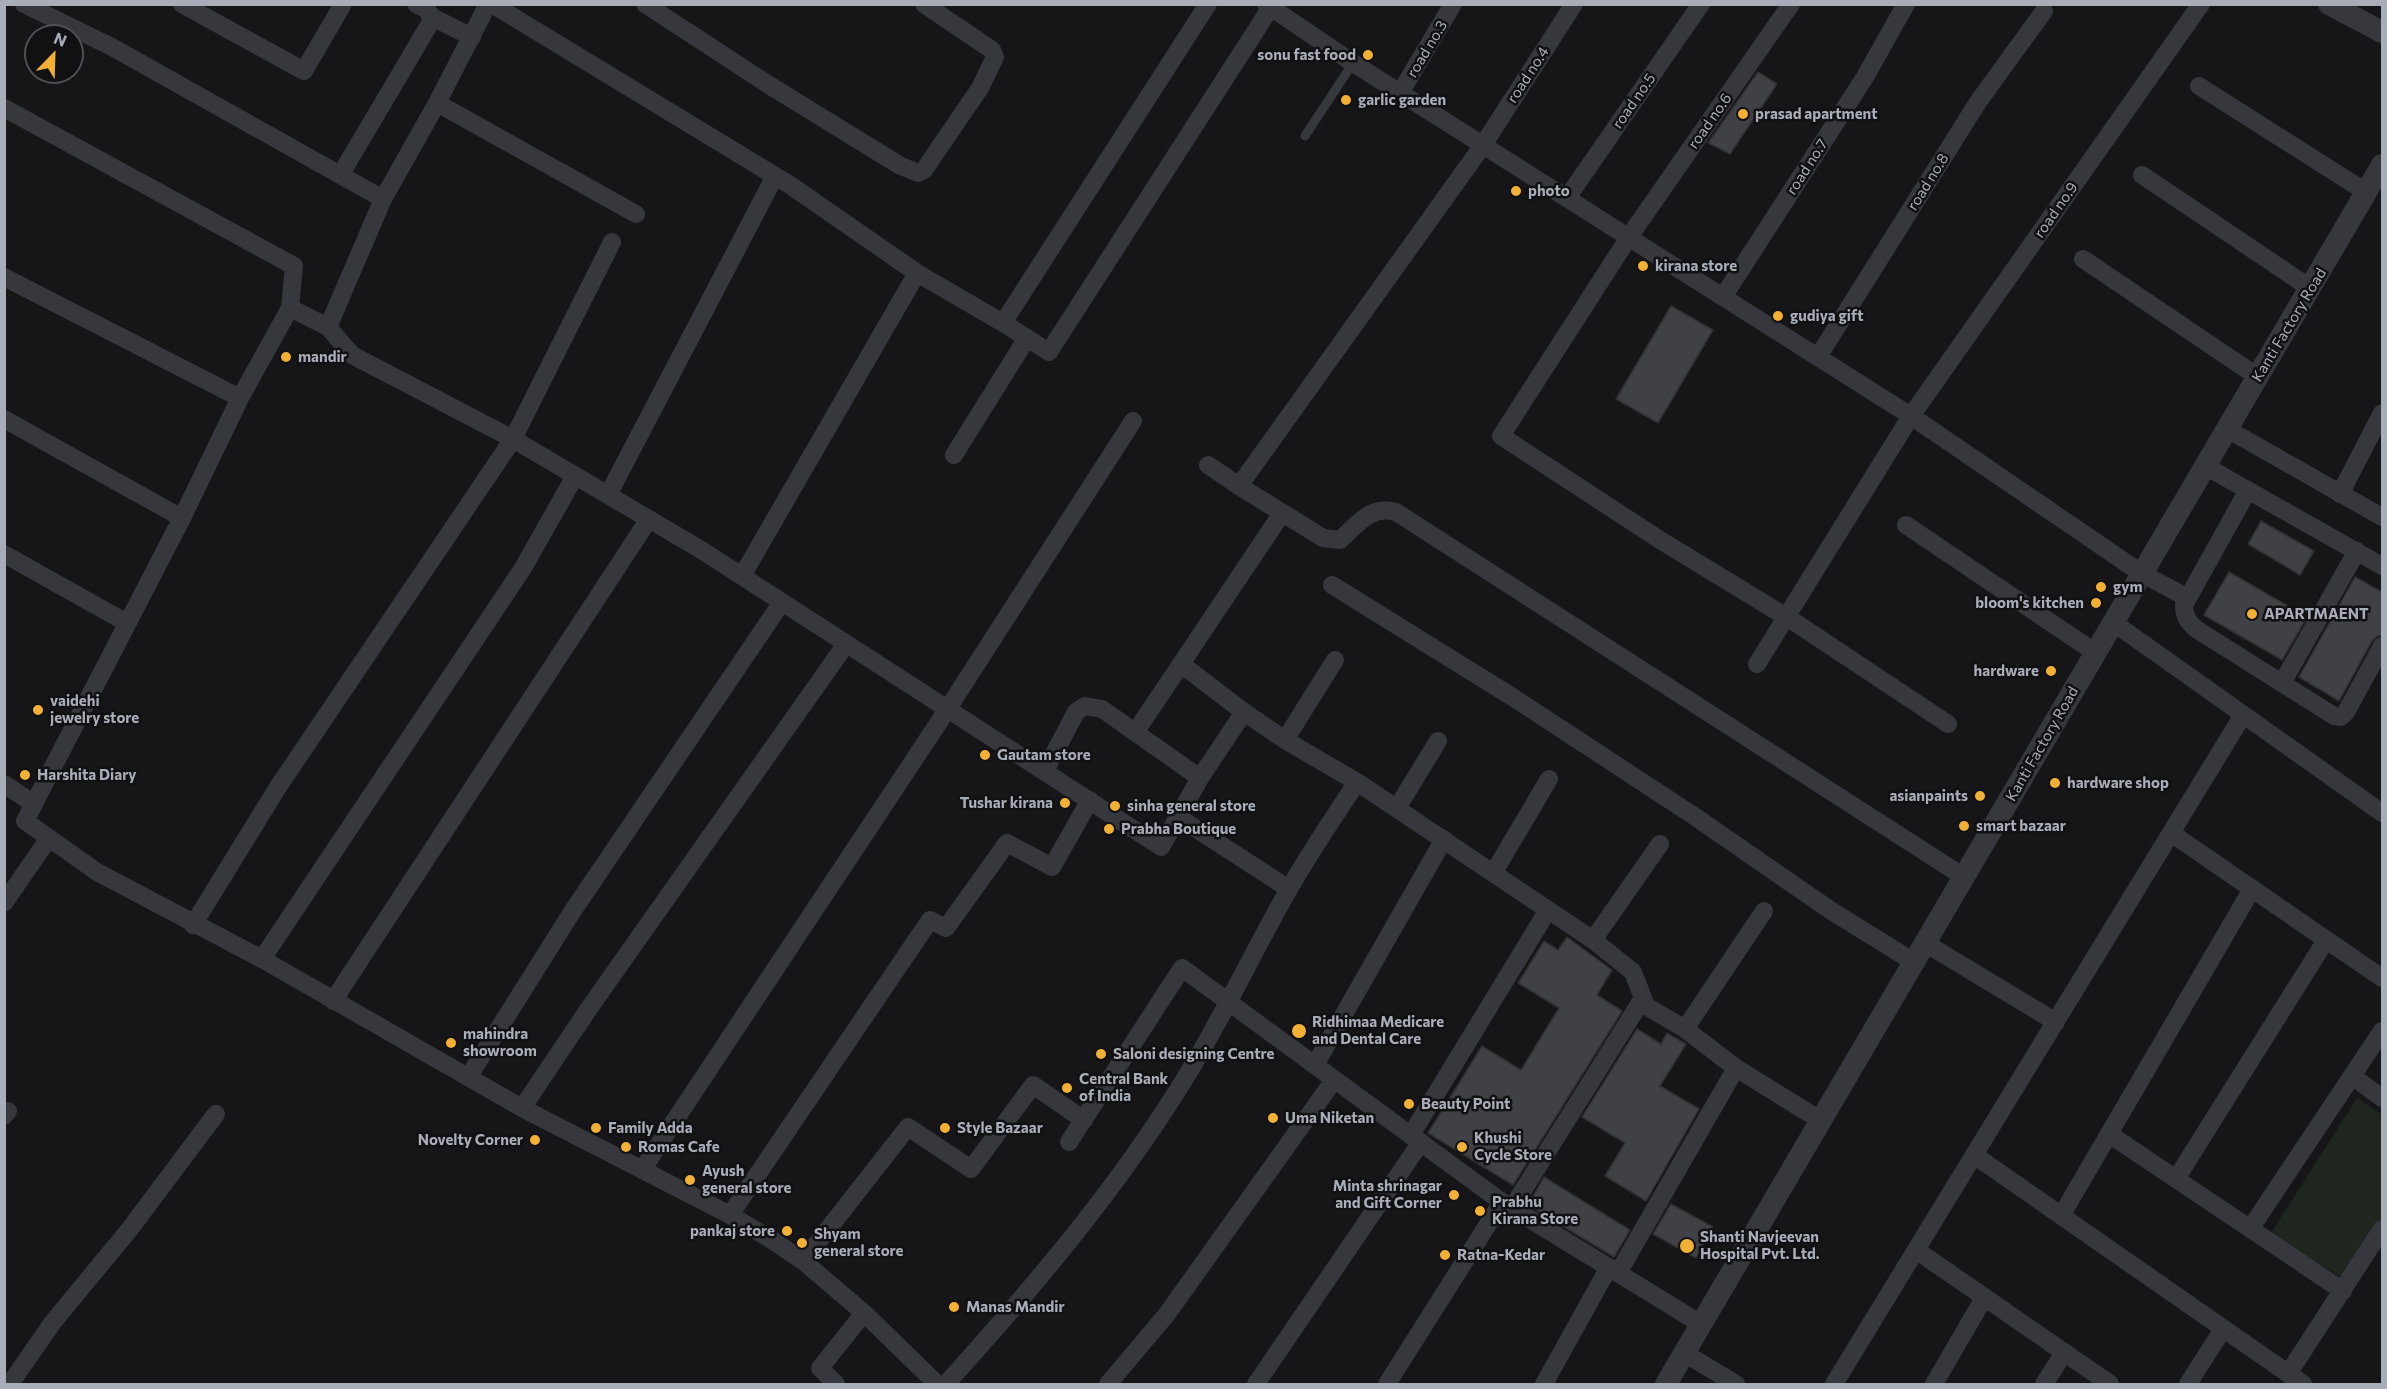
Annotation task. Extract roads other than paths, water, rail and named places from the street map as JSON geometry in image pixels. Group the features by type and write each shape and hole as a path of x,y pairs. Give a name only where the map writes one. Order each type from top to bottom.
{"street":[{"path":"24,4 112,47 383,199"},
{"path":"182,4 211,11 304,71 343,4"},
{"path":"416,4 430,13 432,17 471,37"},
{"path":"328,327 383,199 438,103 490,4 775,176 917,273 1049,352 1268,6 1400,93 1911,416 2141,573 2188,598"},
{"path":"645,4 769,85 899,165 918,173 924,170 981,88 995,57 992,50 924,4"},
{"path":"1002,323 1208,4"},
{"name":"road no.3","path":"1400,93 1454,4"},
{"name":"road no.4","path":"1239,486 1483,145 1574,4"},
{"name":"road no.5","path":"1566,198 1701,4"},
{"name":"road no.6","path":"1785,616 1660,540 1501,436 1629,237 1791,4"},
{"name":"road no.7","path":"1723,297 1865,77 1906,4"},
{"name":"road no.9","path":"1757,664 1911,416 2201,4"},
{"path":"2330,4 2382,32"},
{"name":"road no.8","path":"1818,357 1978,102 2044,11"},
{"path":"341,174 432,17"},
{"path":"2199,86 2366,192"},
{"path":"438,103 636,214"},
{"path":"4,108 294,266 290,308 240,398 182,518 25,821 97,872 193,925 262,959 522,1108 730,1215 803,1261 864,1313 937,1384"},
{"name":"Kanti Factory Road","path":"1666,1384 2114,623 2141,573 2381,170"},
{"path":"608,495 775,176"},
{"path":"2142,176 2310,288"},
{"path":"193,925 279,787 513,439 612,242"},
{"path":"2083,259 2258,377"},
{"path":"742,576 917,273"},
{"path":"4,277 240,398"},
{"path":"290,308 328,327 352,355 513,439 742,576 1161,847 1200,778 1244,712"},
{"path":"954,455 1027,338"},
{"path":"2340,494 2382,413"},
{"path":"4,419 182,518"},
{"path":"642,1170 948,710 1132,421"},
{"path":"2227,429 2382,517"},
{"path":"1208,465 1323,538 1340,540 1370,513 1383,509 1395,512 1964,877"},
{"path":"2205,466 2382,566"},
{"path":"262,959 523,568 575,476"},
{"path":"2248,490 2184,605 2184,613 2188,622 2327,712 2341,717 2346,712 2382,646"},
{"path":"1136,731 1282,513"},
{"path":"333,1001 649,519"},
{"path":"1906,525 2096,653"},
{"path":"2282,683 2357,551"},
{"path":"4,554 127,624"},
{"path":"1332,585 1523,704 1694,816 1830,910 1920,952 2055,1022"},
{"path":"469,1076 572,912 782,602"},
{"path":"1785,616 1948,724"},
{"path":"2114,623 2382,813"},
{"path":"522,1108 590,1007 846,644"},
{"path":"1285,740 1335,660"},
{"path":"1181,664 1285,740 1357,782 1593,940 1633,972 1646,1006 1685,1029 1736,1068 1820,1120"},
{"path":"1045,771 1076,712 1085,706 1102,709 1200,778"},
{"path":"1833,1384 2243,715"},
{"path":"1397,808 1438,741"},
{"path":"1494,872 1549,779"},
{"path":"946,1384 1026,1295 1116,1180 1179,1089 1230,1002 1289,889 1357,782"},
{"path":"4,784 34,804"},
{"path":"730,1215 930,920 946,928 1007,843 1052,867 1090,800"},
{"path":"1178,818 1289,889"},
{"path":"2171,833 2382,978"},
{"path":"4,903 49,838"},
{"path":"1315,1065 1444,839"},
{"path":"1593,940 1660,844"},
{"path":"2061,1216 2253,889"},
{"path":"1256,1384 1416,1139 1548,910"},
{"path":"1685,1029 1764,911"},
{"path":"2176,1179 2326,940"},
{"path":"1069,1143 1182,968 1507,1205 1701,1324"},
{"path":"1387,1384 1643,998"},
{"path":"2250,1229 2382,1031"},
{"path":"1544,1384 1736,1068"},
{"path":"2352,1076 2382,1098"},
{"path":"1108,1384 1167,1314 1334,1080"},
{"path":"803,1261 908,1127 971,1169 1034,1084 1084,1120"},
{"path":"10,1384 53,1322 129,1230 216,1114"},
{"path":"2109,1134 2343,1291"},
{"path":"1974,1155 2303,1384"},
{"path":"2288,1374 2382,1229"},
{"path":"1916,1250 2110,1384"},
{"path":"1934,1384 1984,1298"},
{"path":"836,1384 820,1368 864,1313"},
{"path":"2188,1384 2223,1329"},
{"path":"1684,1353 1736,1384"},
{"path":"2044,1384 2064,1353"}],"lane":[{"path":"1305,136 1353,63"}],"place":[{"name":"sonu fast food","path":"1368,55"},
{"name":"garlic garden","path":"1346,100"},
{"name":"prasad apartment","path":"1743,114"},
{"name":"photo","path":"1516,191"},
{"name":"kirana store","path":"1643,266"},
{"name":"gudiya gift","path":"1778,316"},
{"name":"mandir","path":"286,357"},
{"name":"gym","path":"2101,587"},
{"name":"bloom's kitchen","path":"2096,603"},
{"name":"APARTMAENT","path":"2252,614"},
{"name":"hardware","path":"2051,671"},
{"name":"vaidehi jewelry store","path":"38,710"},
{"name":"Gautam store","path":"985,755"},
{"name":"Harshita Diary","path":"25,775"},
{"name":"hardware shop","path":"2055,783"},
{"name":"asianpaints","path":"1980,796"},
{"name":"Tushar kirana","path":"1065,803"},
{"name":"sinha general store","path":"1115,806"},
{"name":"smart bazaar","path":"1964,826"},
{"name":"Prabha Boutique","path":"1109,829"},
{"name":"Ridhimaa Medicare and Dental Care","path":"1299,1031"},
{"name":"mahindra showroom","path":"451,1043"},
{"name":"Saloni designing Centre","path":"1101,1054"},
{"name":"Central Bank of India","path":"1067,1088"},
{"name":"Beauty Point","path":"1409,1104"},
{"name":"Uma Niketan","path":"1273,1118"},
{"name":"Family Adda","path":"596,1128"},
{"name":"Style Bazaar","path":"945,1128"},
{"name":"Novelty Corner","path":"535,1140"},
{"name":"Romas Cafe","path":"626,1147"},
{"name":"Khushi Cycle Store","path":"1462,1147"},
{"name":"Ayush general store","path":"690,1180"},
{"name":"Minta shrinagar and Gift Corner","path":"1454,1195"},
{"name":"Prabhu Kirana Store","path":"1480,1211"},
{"name":"pankaj store","path":"787,1231"},
{"name":"Shyam general store","path":"802,1243"},
{"name":"Shanti Navjeevan Hospital Pvt. Ltd.","path":"1687,1246"},
{"name":"Ratna-Kedar","path":"1445,1255"},
{"name":"Manas Mandir","path":"954,1307"}]}
